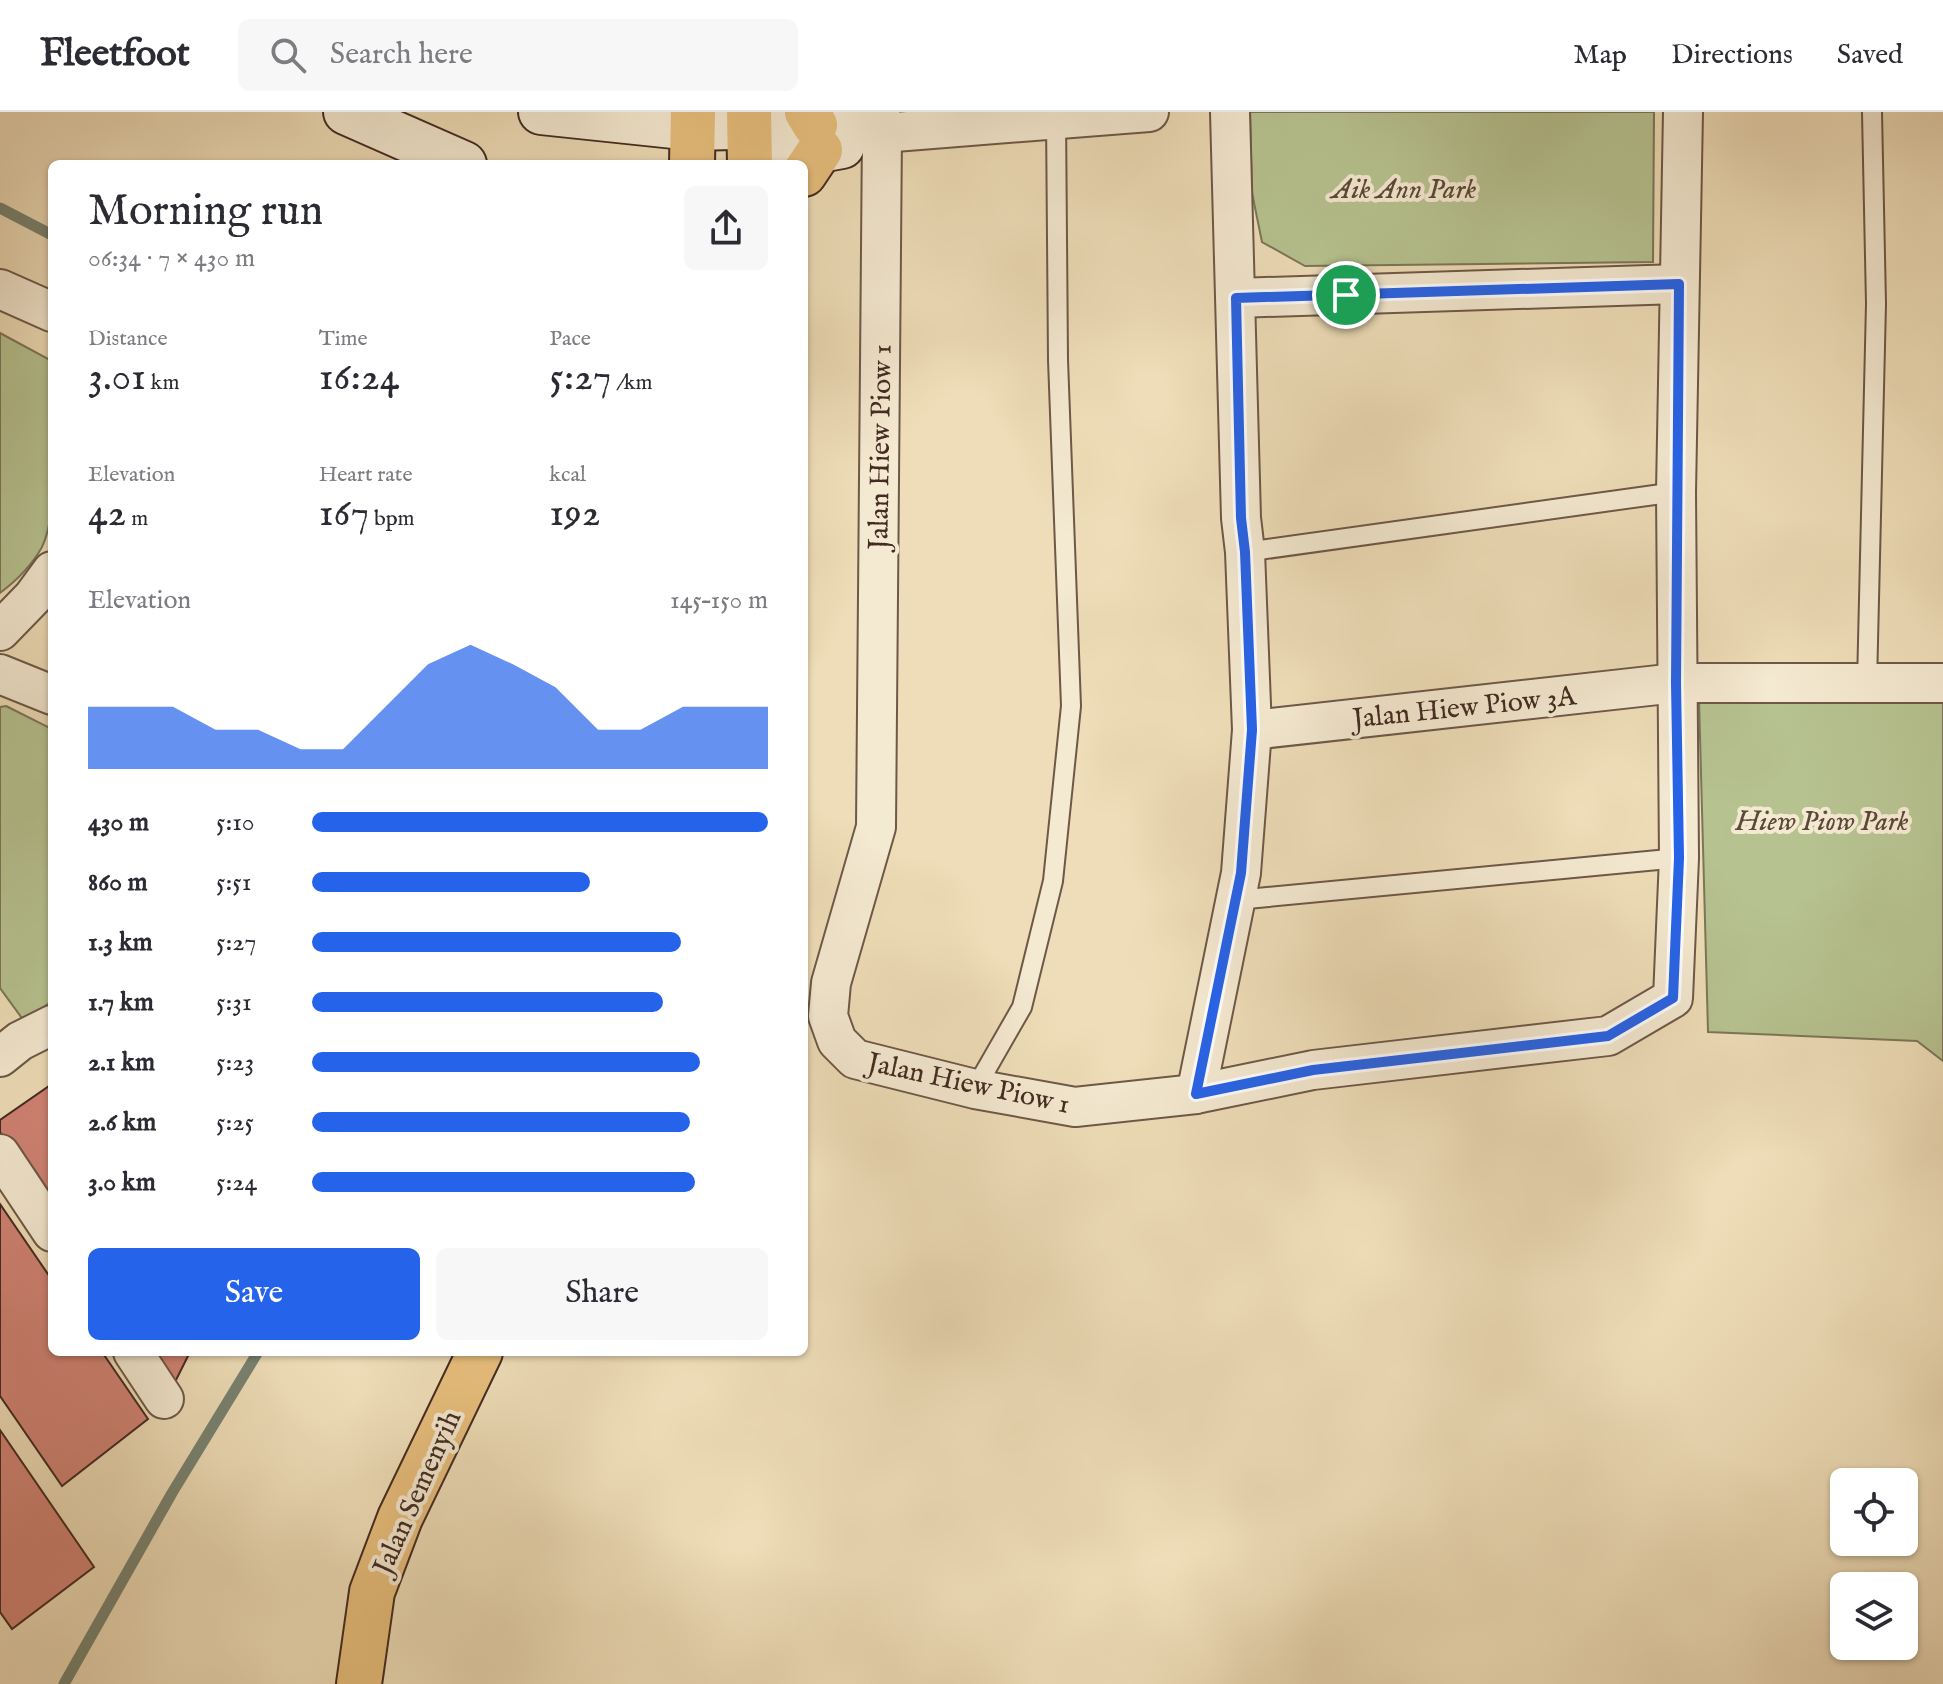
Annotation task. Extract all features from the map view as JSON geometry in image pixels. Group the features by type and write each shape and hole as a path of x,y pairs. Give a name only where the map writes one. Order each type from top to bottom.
{"main road":[{"name":"Jalan Semenyih","path":"359,1684 372,1592 400,1518 478,1356"}],"street":[{"path":"346,112 455,160"},
{"path":"541,112 692,135 749,134 805,145 881,122 1149,112"},
{"path":"1196,1094 1241,873 1252,730 1241,518 1230,112"},
{"path":"1679,858 1676,492 1683,112"},
{"name":"Jalan Hiew Piow 1","path":"881,122 876,827 831,983 828,1016 837,1041 855,1059 975,1089 1075,1107 1196,1094 1313,1070 1608,1036 1673,998 1679,858"},
{"path":"1236,298 1679,284"},
{"path":"0,289 48,310"},
{"path":"0,631 48,576"},
{"path":"0,674 48,693"},
{"name":"Jalan Hiew Piow 3A","path":"1252,730 1676,683 1943,683"},
{"path":"0,1154 48,1226"},
{"path":"136,1356 164,1399"}],"lane":[{"path":"1867,684 1876,304 1872,112"},
{"path":"975,1089 1022,1007 1053,881 1071,706 1058,360 1056,116"},
{"path":"1245,552 1676,492"},
{"path":"1236,900 1679,858"}],"green space":[{"name":"Aik Ann Park","path":"1250,112 1654,112 1653,262 1305,266 1262,242 1252,193"},
{"path":"0,333 48,359 48,530 33,560 0,593"},
{"name":"Hiew Piow Park","path":"1943,696 1943,1061 1917,1041 1708,1032 1699,699"},
{"path":"6,706 48,727 48,1004 24,1021 0,988 0,707"}],"building":[{"path":"48,1087 48,1204 0,1132 0,1120"},
{"path":"0,1204 48,1274 48,1356 105,1356 148,1419 62,1486 0,1396"},
{"path":"151,1356 188,1356 172,1388"},
{"path":"0,1430 94,1567 12,1629 0,1612"}],"waterway":[{"path":"0,208 48,233"},
{"path":"64,1684 172,1493 256,1356"}],"route":[{"path":"1679,284 1676,683 1679,858 1673,998 1608,1036 1313,1070 1196,1094 1241,873 1252,730 1241,518 1236,298 1346,295 1679,284"}]}
